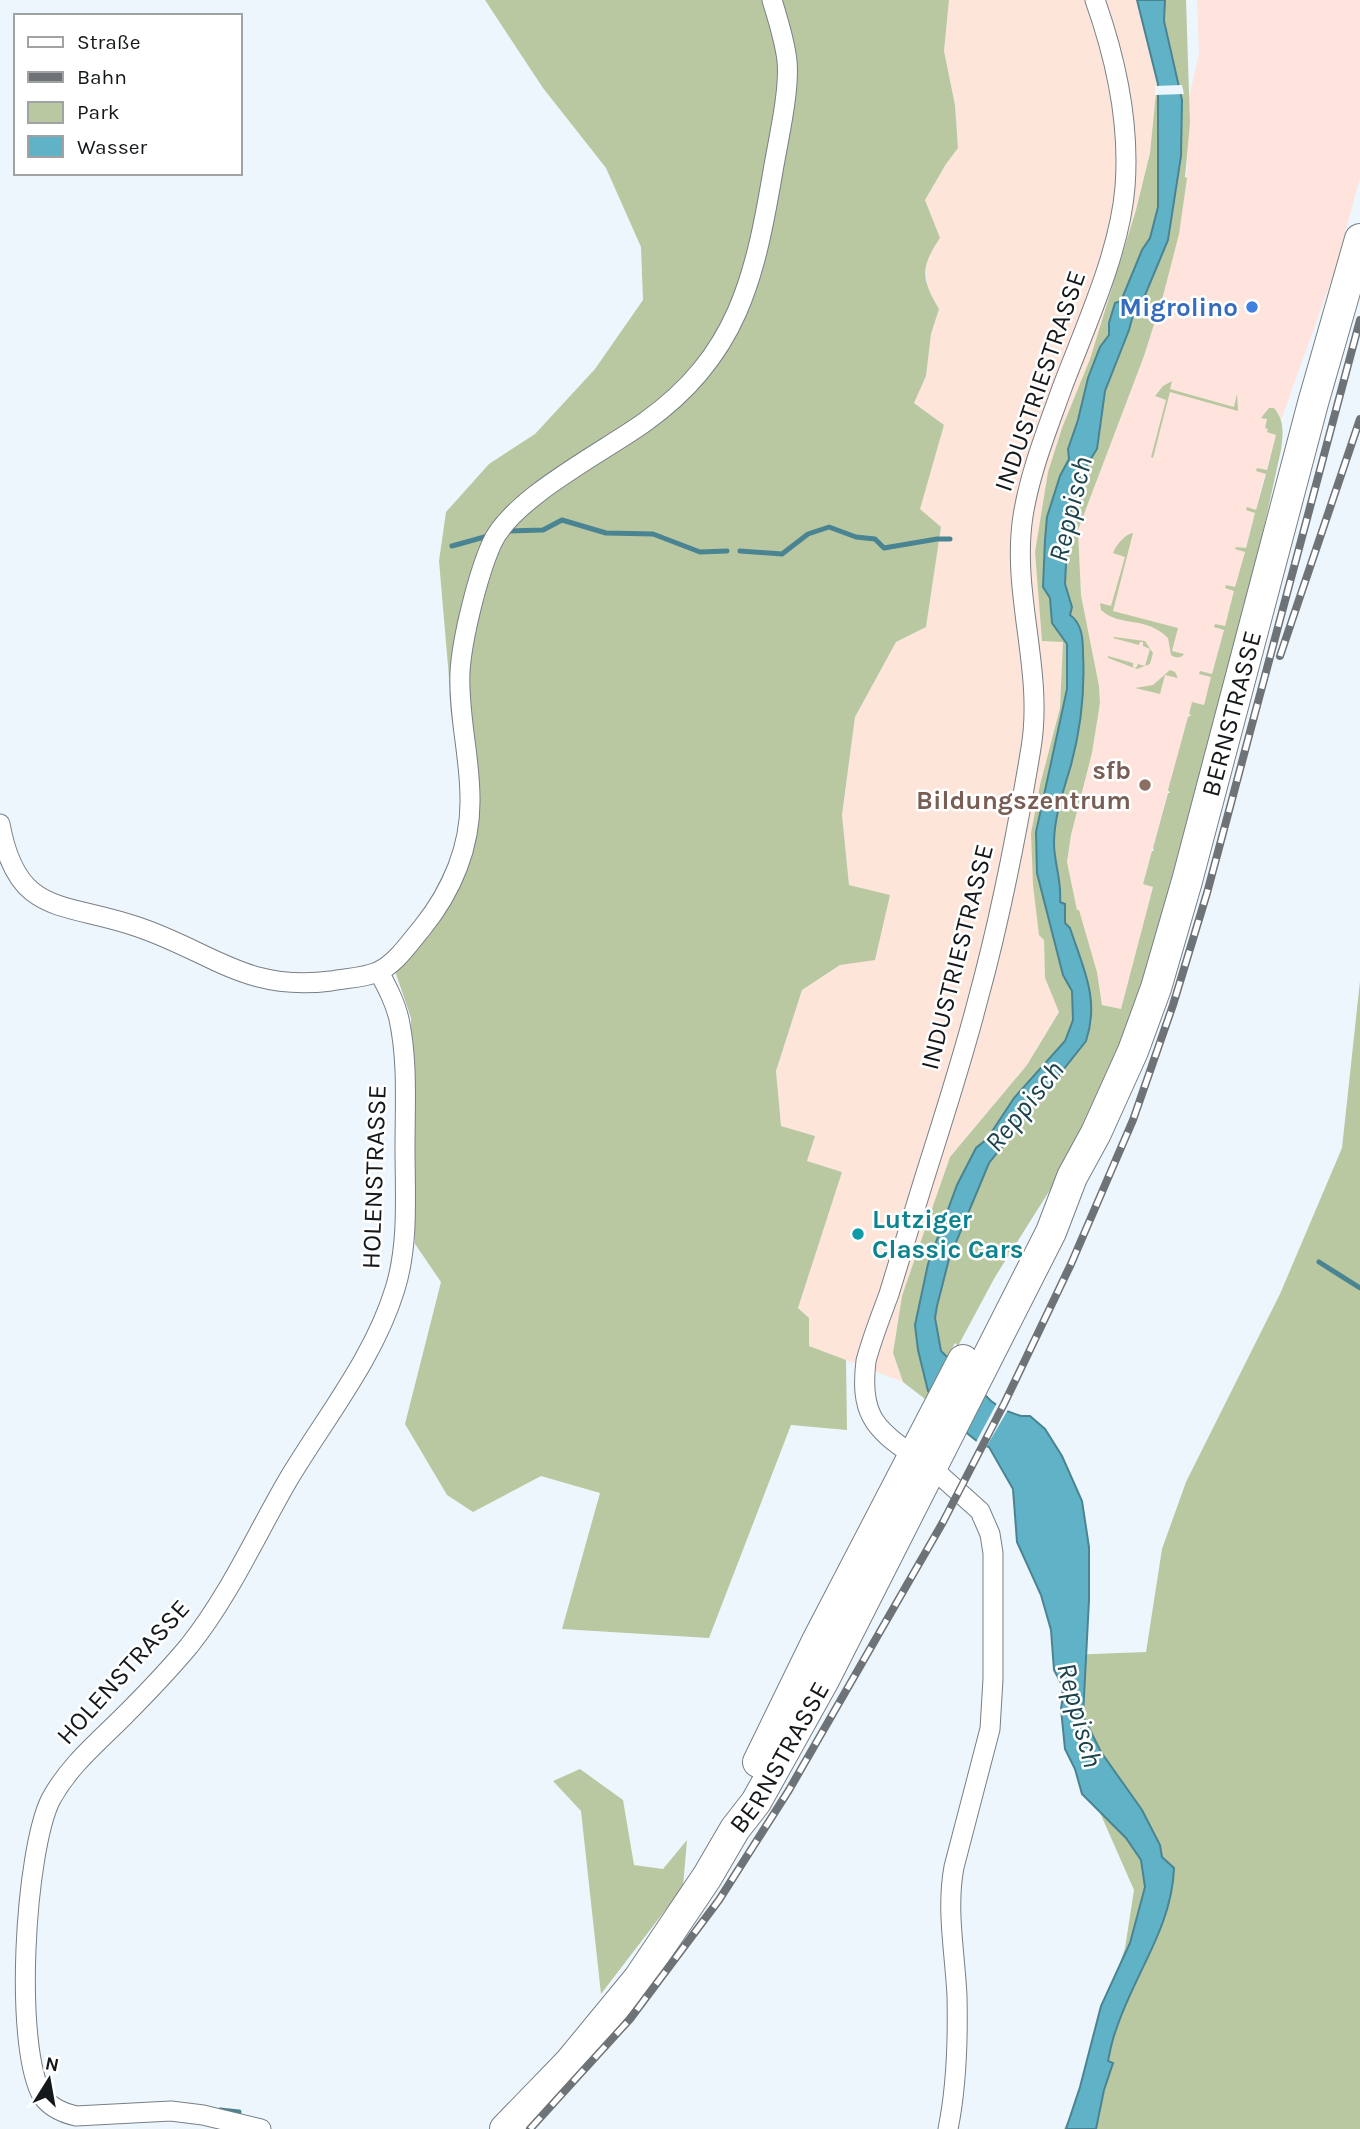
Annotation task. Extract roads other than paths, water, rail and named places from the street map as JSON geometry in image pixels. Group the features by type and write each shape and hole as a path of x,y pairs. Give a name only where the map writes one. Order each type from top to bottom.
{"main road":[{"name":"BERNSTRASSE","path":"505,2129 569,2063 639,1978 755,1802 818,1692 922,1461 973,1363 1051,1232 1072,1177 1117,1087 1156,988 1187,881 1312,402 1360,239"}],"street":[{"path":"0,824 17,876 27,889 44,901 149,930 226,966 267,981 312,983 379,972 394,958 430,918 449,888 462,856 470,797 460,666 464,640 494,538 505,522 528,502 592,455 649,419 691,384 722,341 743,301 755,263 766,208 787,75 788,64 772,0"},
{"name":"INDUSTRIESTRASSE","path":"948,2129 955,2089 957,2008 950,1890 990,1729 993,1570 990,1534 974,1503 922,1461 885,1436 874,1421 866,1402 865,1371 871,1343 906,1239 973,1017 995,933 1032,743 1034,679 1020,570 1022,519 1039,451 1119,226 1125,189 1126,142 1121,95 1095,0"},
{"name":"HOLENSTRASSE","path":"261,2129 203,2115 171,2111 76,2116 61,2112 48,2103 34,2077 26,2025 30,1892 39,1832 57,1789 75,1764 169,1669 208,1619 357,1369 390,1304 399,1275 404,1235 403,1048 396,1008 379,972"}],"water":[{"name":"Reppisch","path":"1137,0 1165,0 1164,21 1182,100 1181,156 1168,240 1143,300 1136,304 1129,330 1105,391 1097,449 1080,476 1068,523 1065,584 1072,607 1070,615 1077,622 1082,637 1082,709 1058,813 1054,843 1060,902 1065,904 1065,923 1070,928 1091,997 1090,1026 1086,1041 989,1163 949,1259 935,1318 941,1351 991,1401 1004,1410 1030,1416 1045,1429 1062,1456 1082,1501 1089,1547 1083,1716 1101,1752 1142,1810 1160,1845 1162,1857 1174,1868 1172,1890 1160,1931 1113,2038 1108,2061 1113,2063 1096,2129 1066,2129 1101,2006 1130,1943 1145,1887 1141,1860 1126,1838 1082,1794 1075,1769 1065,1749 1061,1709 1063,1695 1061,1683 1054,1670 1051,1630 1041,1595 1017,1542 1013,1489 989,1447 968,1434 928,1391 915,1325 928,1264 957,1185 976,1148 987,1139 1014,1098 1065,1041 1073,1020 1072,991 1063,975 1037,873 1036,832 1067,689 1067,644 1052,623 1050,598 1043,587 1045,540 1047,517 1060,476 1069,459 1068,449 1088,378 1100,347 1109,335 1109,323 1115,303 1121,301 1142,250 1150,238 1158,207 1158,84"}],"waterway":[{"path":"508,531 543,530 562,520 606,533 653,534 700,552 727,551"},
{"path":"740,551 782,554 808,534 829,527 856,537 875,539 884,548 950,539"},
{"path":"452,546 488,536"},
{"path":"1319,1262 1360,1288"},
{"path":"220,2110 239,2112"}],"railway":[{"path":"530,2129 630,2019 719,1900 789,1790 943,1522 1004,1404 1071,1264 1133,1120 1173,1005 1207,893 1360,320"},
{"path":"1280,656 1360,419"}],"place":[{"name":"Migrolino","path":"1252,307"},
{"name":"sfb Bildungszentrum","path":"1145,785"},
{"name":"Lutziger Classic Cars","path":"858,1234"}]}
